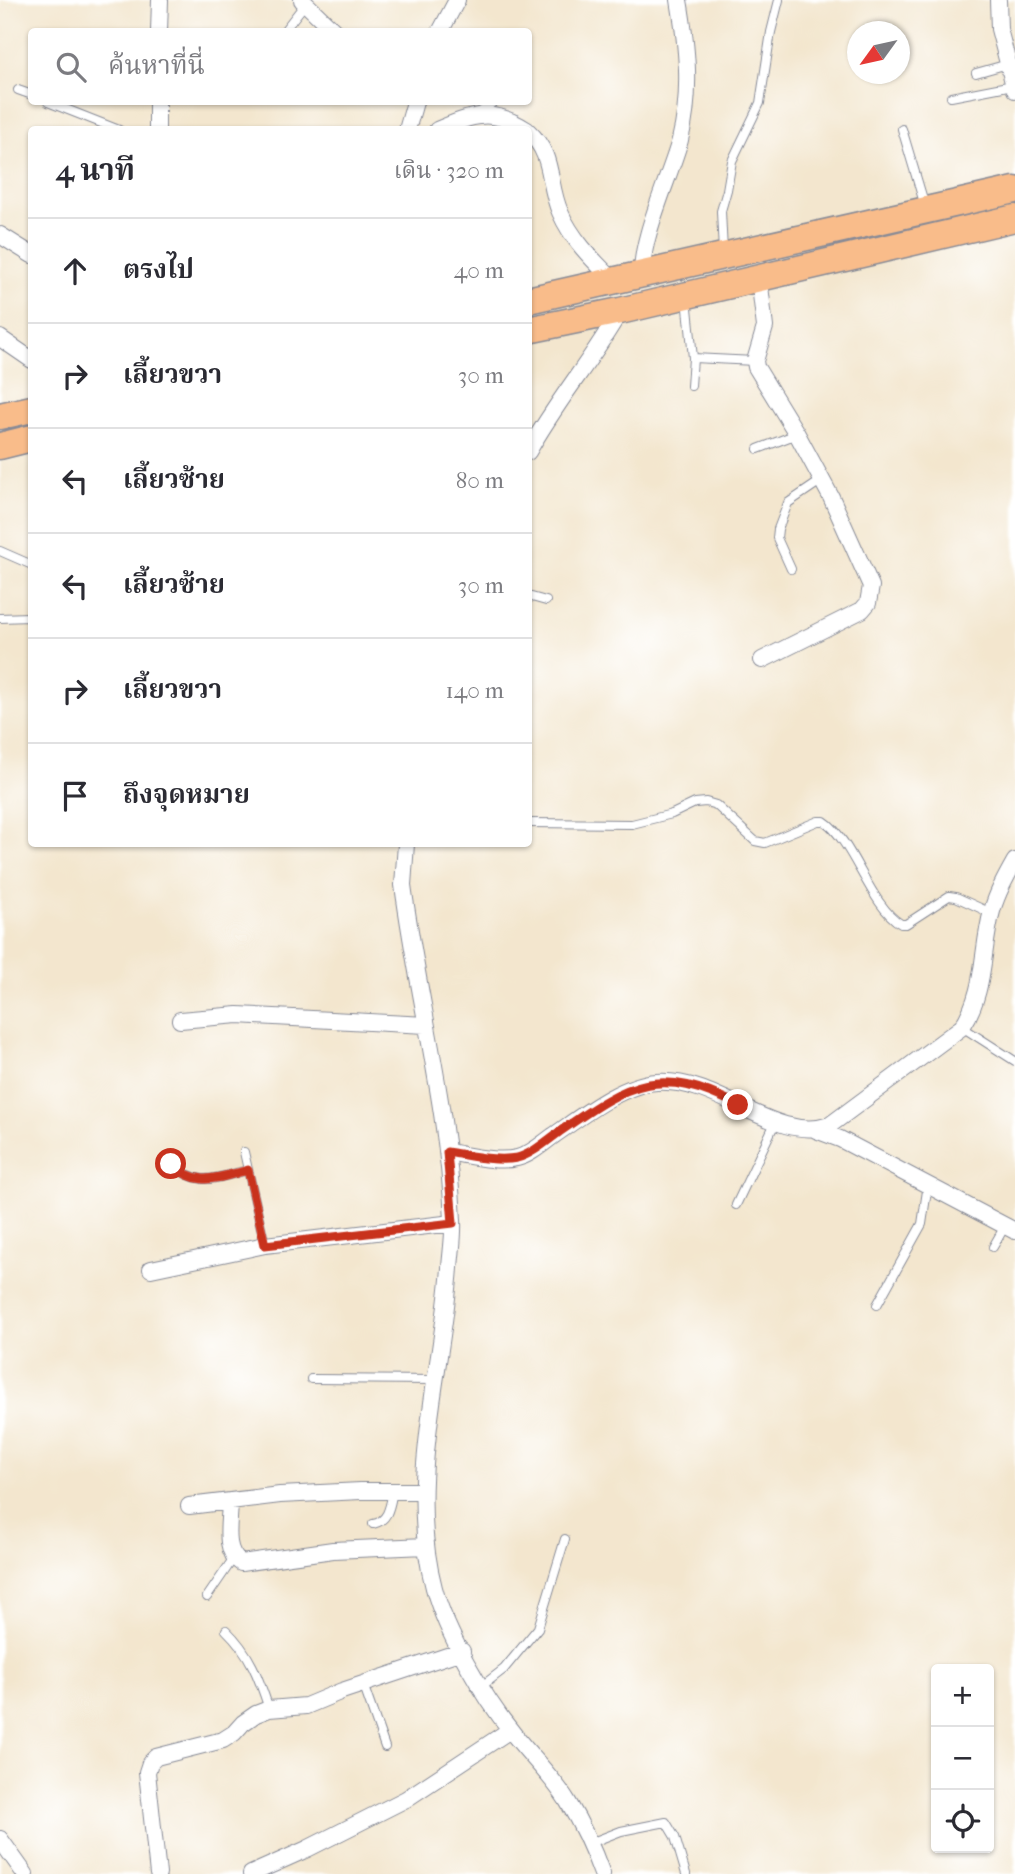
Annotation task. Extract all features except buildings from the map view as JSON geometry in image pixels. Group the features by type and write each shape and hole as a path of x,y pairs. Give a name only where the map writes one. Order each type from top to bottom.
{"main road":[{"path":"532,299 1015,190"},
{"path":"532,329 620,312 1015,218"},
{"path":"789,239 798,269"},
{"path":"0,416 28,410"},
{"path":"0,446 28,439"}],"street":[{"path":"159,28 160,0"},
{"path":"442,28 457,0"},
{"path":"643,275 641,264 645,245 680,139 688,100 688,65 679,0"},
{"path":"998,0 999,29 1014,88"},
{"path":"303,2 331,28"},
{"path":"157,105 157,126"},
{"path":"408,126 414,105"},
{"path":"457,126 477,114 499,115 520,126"},
{"path":"532,134 540,142 548,160 558,208 565,223 576,241 614,281"},
{"path":"0,234 28,252"},
{"path":"759,278 765,327 755,361 822,480 871,586 868,603 862,610 762,660"},
{"path":"532,445 601,345 620,312"},
{"path":"0,338 28,355"},
{"path":"406,847 404,885 447,1152 453,1223 447,1306 425,1459 422,1510 426,1546 435,1590 462,1651 510,1730 567,1800 590,1843 602,1874"},
{"path":"816,1130 847,1115 962,1027 970,1015 980,986 991,913 1015,861"},
{"path":"180,1020 238,1015 426,1025"},
{"path":"447,1152 503,1159 517,1158 622,1093 643,1084 683,1083 712,1091 775,1123 816,1130 840,1139 1010,1228"},
{"path":"151,1269 265,1245 453,1223"},
{"path":"189,1506 336,1491 423,1491"},
{"path":"230,1501 229,1552 233,1559 241,1563 333,1550 426,1546"},
{"path":"158,1874 147,1772 156,1757 223,1740 256,1714 269,1709 306,1706 462,1651"},
{"path":"251,1874 360,1824 406,1799 510,1730"},
{"path":"0,1839 25,1874"}],"lane":[{"path":"724,255 721,211 732,161 760,103 779,0"},
{"path":"286,28 303,2"},
{"path":"976,72 1008,64"},
{"path":"951,97 1014,88"},
{"path":"18,90 28,94"},
{"path":"56,105 109,126"},
{"path":"477,114 490,105"},
{"path":"902,129 926,209"},
{"path":"686,296 693,358 691,387"},
{"path":"693,358 755,361"},
{"path":"758,449 797,434"},
{"path":"791,569 777,538 778,529 788,503 822,480"},
{"path":"0,551 28,563"},
{"path":"532,597 546,601"},
{"path":"0,618 28,617"},
{"path":"532,823 632,824 672,814 695,803 706,802 716,805 755,841 765,843 824,821 839,837 888,913 901,924 906,924 949,897 956,897 991,913"},
{"path":"962,1027 1015,1061"},
{"path":"736,1205 775,1123"},
{"path":"244,1152 265,1245"},
{"path":"171,1164 191,1178 206,1181 248,1170"},
{"path":"877,1305 922,1224 928,1184"},
{"path":"993,1247 1010,1228"},
{"path":"312,1379 436,1380"},
{"path":"373,1524 379,1523 387,1514 393,1491"},
{"path":"482,1686 504,1669 538,1628 565,1539"},
{"path":"207,1597 233,1559"},
{"path":"226,1630 252,1661 269,1709"},
{"path":"363,1684 384,1747"},
{"path":"590,1843 621,1831 666,1822 675,1837 686,1874"}],"route":[{"path":"171,1164 191,1178 206,1181 248,1170 265,1245 453,1223 447,1152 503,1159 517,1158 588,1112 643,1084 683,1083 712,1091 738,1105"}]}
